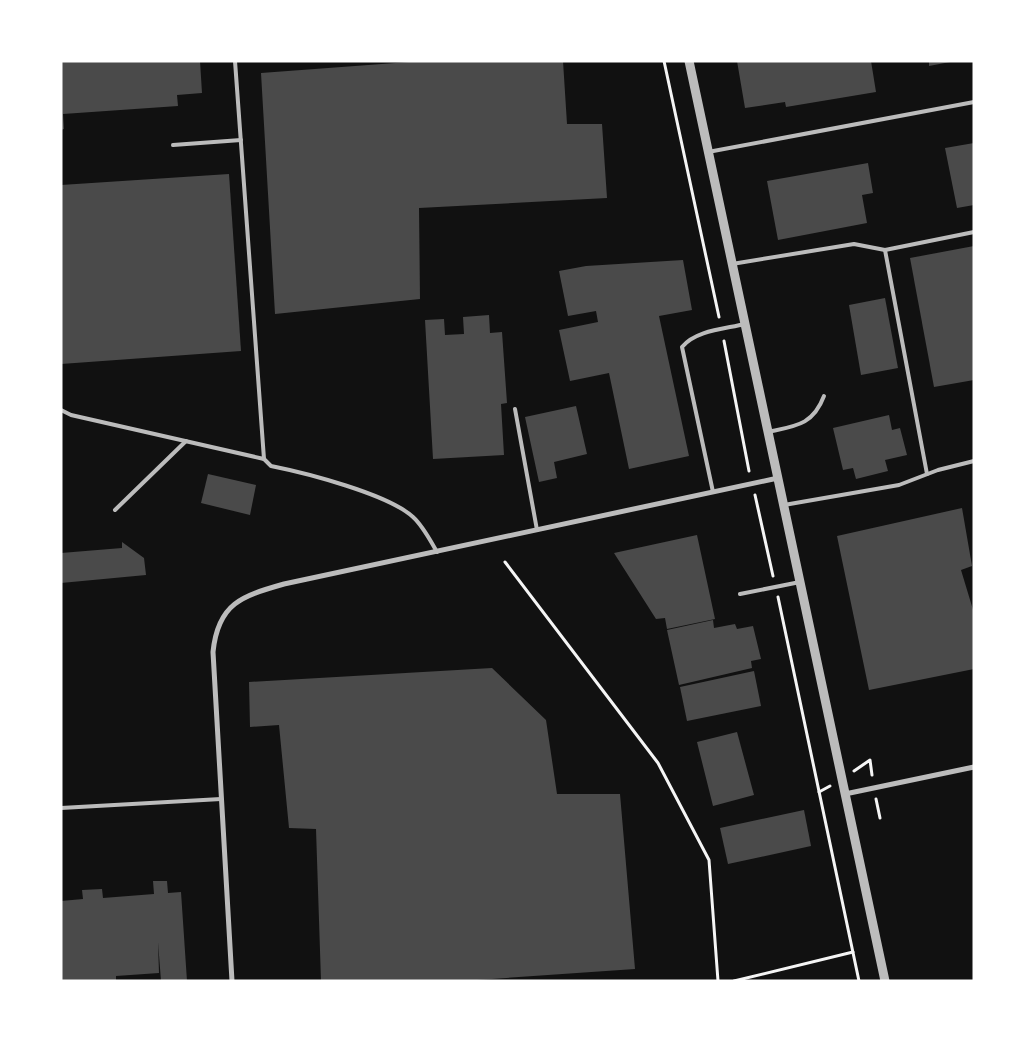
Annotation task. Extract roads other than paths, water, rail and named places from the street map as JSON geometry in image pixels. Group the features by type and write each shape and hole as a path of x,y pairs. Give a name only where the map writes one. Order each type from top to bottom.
{"street":[{"path":"689,61 885,981"},
{"path":"232,981 212,652 215,631 224,614 238,602 254,593 778,478"},
{"path":"845,794 974,767"}],"lane":[{"path":"234,61 264,459"},
{"path":"708,152 974,102"},
{"path":"173,145 241,140"},
{"path":"732,264 854,244 885,250 974,232"},
{"path":"885,250 927,474"},
{"path":"714,492 682,347 689,340 701,334 745,324"},
{"path":"768,432 797,426 810,419 819,410 824,396"},
{"path":"515,409 537,530"},
{"path":"61,410 71,415 264,459 272,466 353,488 398,506 413,517 437,552"},
{"path":"115,510 186,441"},
{"path":"784,505 899,485 927,474 974,461"},
{"path":"740,594 800,582"},
{"path":"61,808 221,799"}]}
